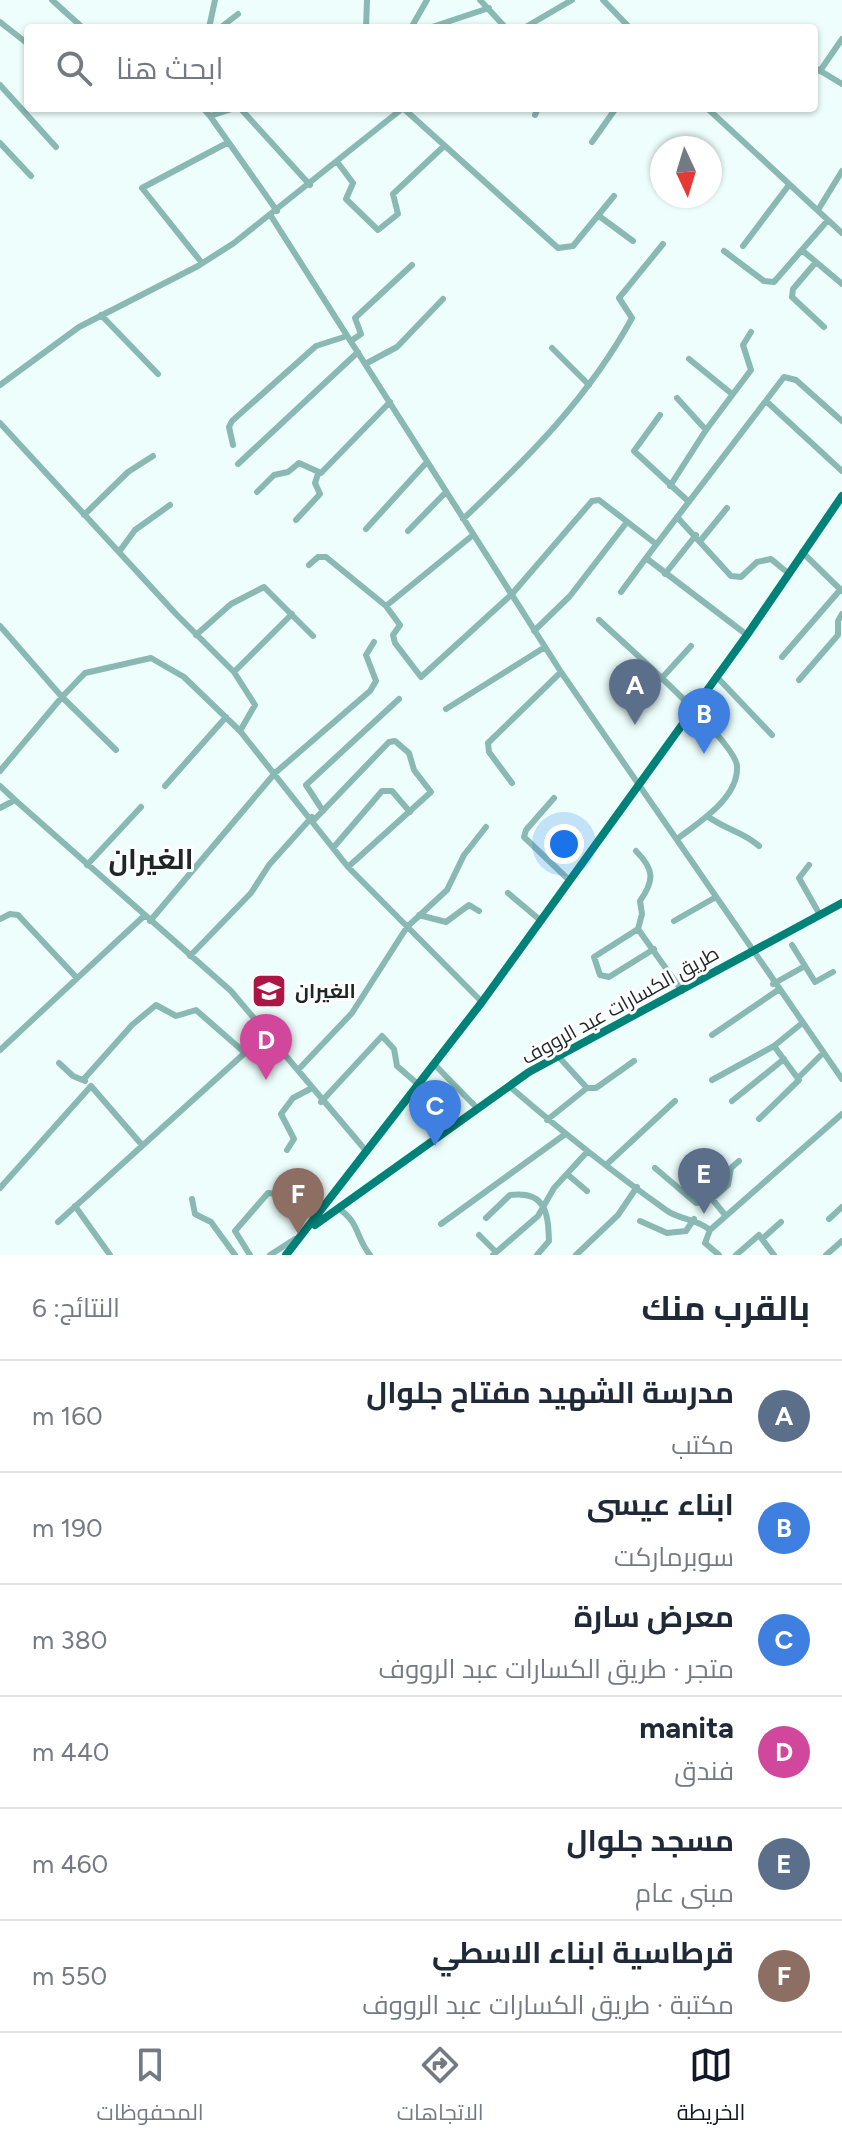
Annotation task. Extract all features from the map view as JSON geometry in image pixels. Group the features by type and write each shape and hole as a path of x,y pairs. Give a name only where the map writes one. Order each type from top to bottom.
{"main road":[{"path":"305,1232 482,1002 747,635 842,496"},
{"name":"طريق الكسارات عبد الرووف","path":"295,1239 477,1108 557,1055 842,903"},
{"path":"286,1255 295,1239"}],"street":[{"path":"52,0 79,24"},
{"path":"210,24 215,0"},
{"path":"366,24 367,0"},
{"path":"413,24 427,0"},
{"path":"480,0 503,24"},
{"path":"531,24 572,0"},
{"path":"603,0 626,24"},
{"path":"441,24 489,8"},
{"path":"225,24 238,14"},
{"path":"0,22 24,41"},
{"path":"818,68 842,39"},
{"path":"818,70 842,84"},
{"path":"0,85 24,112"},
{"path":"24,112 56,147"},
{"path":"206,112 274,214 534,631 773,984 841,1077"},
{"path":"210,116 224,112"},
{"path":"241,112 310,185"},
{"path":"0,385 57,341 202,263 274,214 398,112"},
{"path":"407,112 558,248 573,246 614,196"},
{"path":"592,142 613,112"},
{"path":"714,112 842,233"},
{"path":"0,143 31,176"},
{"path":"202,263 142,188 227,143"},
{"path":"338,163 353,183 346,199 378,230 398,214 393,194 443,147"},
{"path":"818,210 842,171"},
{"path":"743,246 789,185"},
{"path":"599,216 633,241"},
{"path":"724,251 767,282 780,278 828,220"},
{"path":"463,519 538,448 589,385 632,318 619,298 663,244"},
{"path":"803,251 842,284"},
{"path":"816,262 793,289 792,297 824,327"},
{"path":"233,445 229,427 232,421 316,346 361,334 355,320 357,315 412,265"},
{"path":"367,363 397,347 443,299"},
{"path":"101,315 158,374"},
{"path":"670,486 706,430 751,370 743,345 751,332"},
{"path":"552,348 589,385"},
{"path":"238,464 358,352"},
{"path":"689,359 732,394"},
{"path":"621,592 781,380 791,377 842,421"},
{"path":"677,398 706,430"},
{"path":"766,401 842,471"},
{"path":"296,520 320,494 315,483 318,474 326,470 390,402"},
{"path":"660,415 634,451 689,502"},
{"path":"0,423 234,672 255,705 240,731"},
{"path":"84,515 128,472 153,456"},
{"path":"366,529 427,462"},
{"path":"257,492 274,475 288,472 299,463 318,474"},
{"path":"408,531 446,492"},
{"path":"309,565 321,556 326,557 386,606 400,625 393,635 395,643 421,677 512,594 592,501 599,500 656,544"},
{"path":"119,552 135,530 170,505"},
{"path":"665,574 727,508"},
{"path":"833,509 842,516"},
{"path":"677,517 735,578 762,560 771,559 788,573"},
{"path":"534,631 570,596 627,522"},
{"path":"386,606 473,535"},
{"path":"782,657 841,590 802,552"},
{"path":"646,558 747,635"},
{"path":"196,635 231,604 259,588 268,590 313,636"},
{"path":"234,672 292,614"},
{"path":"799,680 838,635 838,621 842,614"},
{"path":"599,620 692,709 728,748 737,766 729,790 707,816 677,839"},
{"path":"0,626 62,697 116,750"},
{"path":"0,1050 76,977 147,918 275,773 370,691 376,681 366,655 374,642"},
{"path":"661,679 691,646"},
{"path":"446,709 545,647"},
{"path":"0,771 85,673 151,658 184,677 240,731 313,819 348,867 482,1002"},
{"path":"512,783 489,752 488,743 561,672"},
{"path":"716,676 772,735"},
{"path":"323,811 306,785 399,699"},
{"path":"165,786 226,717"},
{"path":"190,956 251,893 269,865 386,744 394,741 409,753 414,770 431,789 348,867"},
{"path":"0,786 231,991 268,1032 310,1089 367,1152"},
{"path":"333,848 386,789 410,812"},
{"path":"554,798 526,830 524,837 569,880"},
{"path":"0,808 15,800"},
{"path":"87,865 141,807"},
{"path":"707,816 729,832 743,832 759,846"},
{"path":"298,1070 352,1013 407,927 447,890 464,855 486,827"},
{"path":"636,851 652,872 650,888 640,901 642,914 638,929 594,957 600,975 609,977 654,949"},
{"path":"809,865 799,878 820,915"},
{"path":"508,893 540,920"},
{"path":"674,921 716,897"},
{"path":"419,915 446,922 469,905 479,911"},
{"path":"0,919 10,914 18,915 76,977"},
{"path":"638,929 682,991"},
{"path":"792,945 817,983 833,972"},
{"path":"773,984 805,966"},
{"path":"712,1035 778,990"},
{"path":"83,1080 132,1025 156,1005 176,1016 196,1010 244,1052"},
{"path":"712,1080 774,1046 801,1024"},
{"path":"58,1222 268,1032"},
{"path":"321,1102 382,1036 394,1049 397,1066 420,1086"},
{"path":"774,1046 799,1077"},
{"path":"759,1119 823,1053"},
{"path":"557,1055 587,1088"},
{"path":"732,1101 784,1059"},
{"path":"547,1120 587,1088 596,1088 634,1061"},
{"path":"59,1063 91,1086 142,1145"},
{"path":"435,1065 477,1108"},
{"path":"0,1188 91,1086"},
{"path":"509,1086 564,1135 669,1212 694,1219 710,1230"},
{"path":"287,1150 294,1139 281,1114 293,1098 310,1089"},
{"path":"606,1165 675,1101"},
{"path":"719,1255 705,1243 710,1230 842,1114"},
{"path":"441,1224 564,1135"},
{"path":"479,1235 495,1254 538,1216 567,1174 587,1152"},
{"path":"655,1168 696,1203 712,1199 728,1185 731,1168 739,1161"},
{"path":"567,1174 587,1191"},
{"path":"576,1255 618,1215 637,1187"},
{"path":"250,1255 235,1231 268,1193 276,1194 295,1215"},
{"path":"486,1218 510,1195 528,1196 545,1205 549,1210 549,1241 537,1255"},
{"path":"192,1199 195,1214 211,1222 235,1255"},
{"path":"712,1199 726,1216"},
{"path":"75,1206 110,1255"},
{"path":"829,1219 842,1207"},
{"path":"338,1208 356,1223 362,1245 370,1255"},
{"path":"640,1221 672,1234 686,1231 694,1219"},
{"path":"762,1239 781,1222"},
{"path":"736,1255 759,1235 774,1255"},
{"path":"270,1255 295,1239"},
{"path":"826,1255 842,1241"}],"place":[{"name":"مدرسة الشهيد مفتاح جلوال","path":"635,725"},
{"name":"ابناء عيسى","path":"704,754"},
{"name":"الغيران","path":"269,991"},
{"name":"manita","path":"266,1080"},
{"name":"معرض سارة","path":"435,1146"},
{"name":"مسجد جلوال","path":"704,1214"},
{"name":"قرطاسية ابناء الاسطي","path":"298,1234"}],"district":[{"name":"الغيران","path":"151,859"}]}
